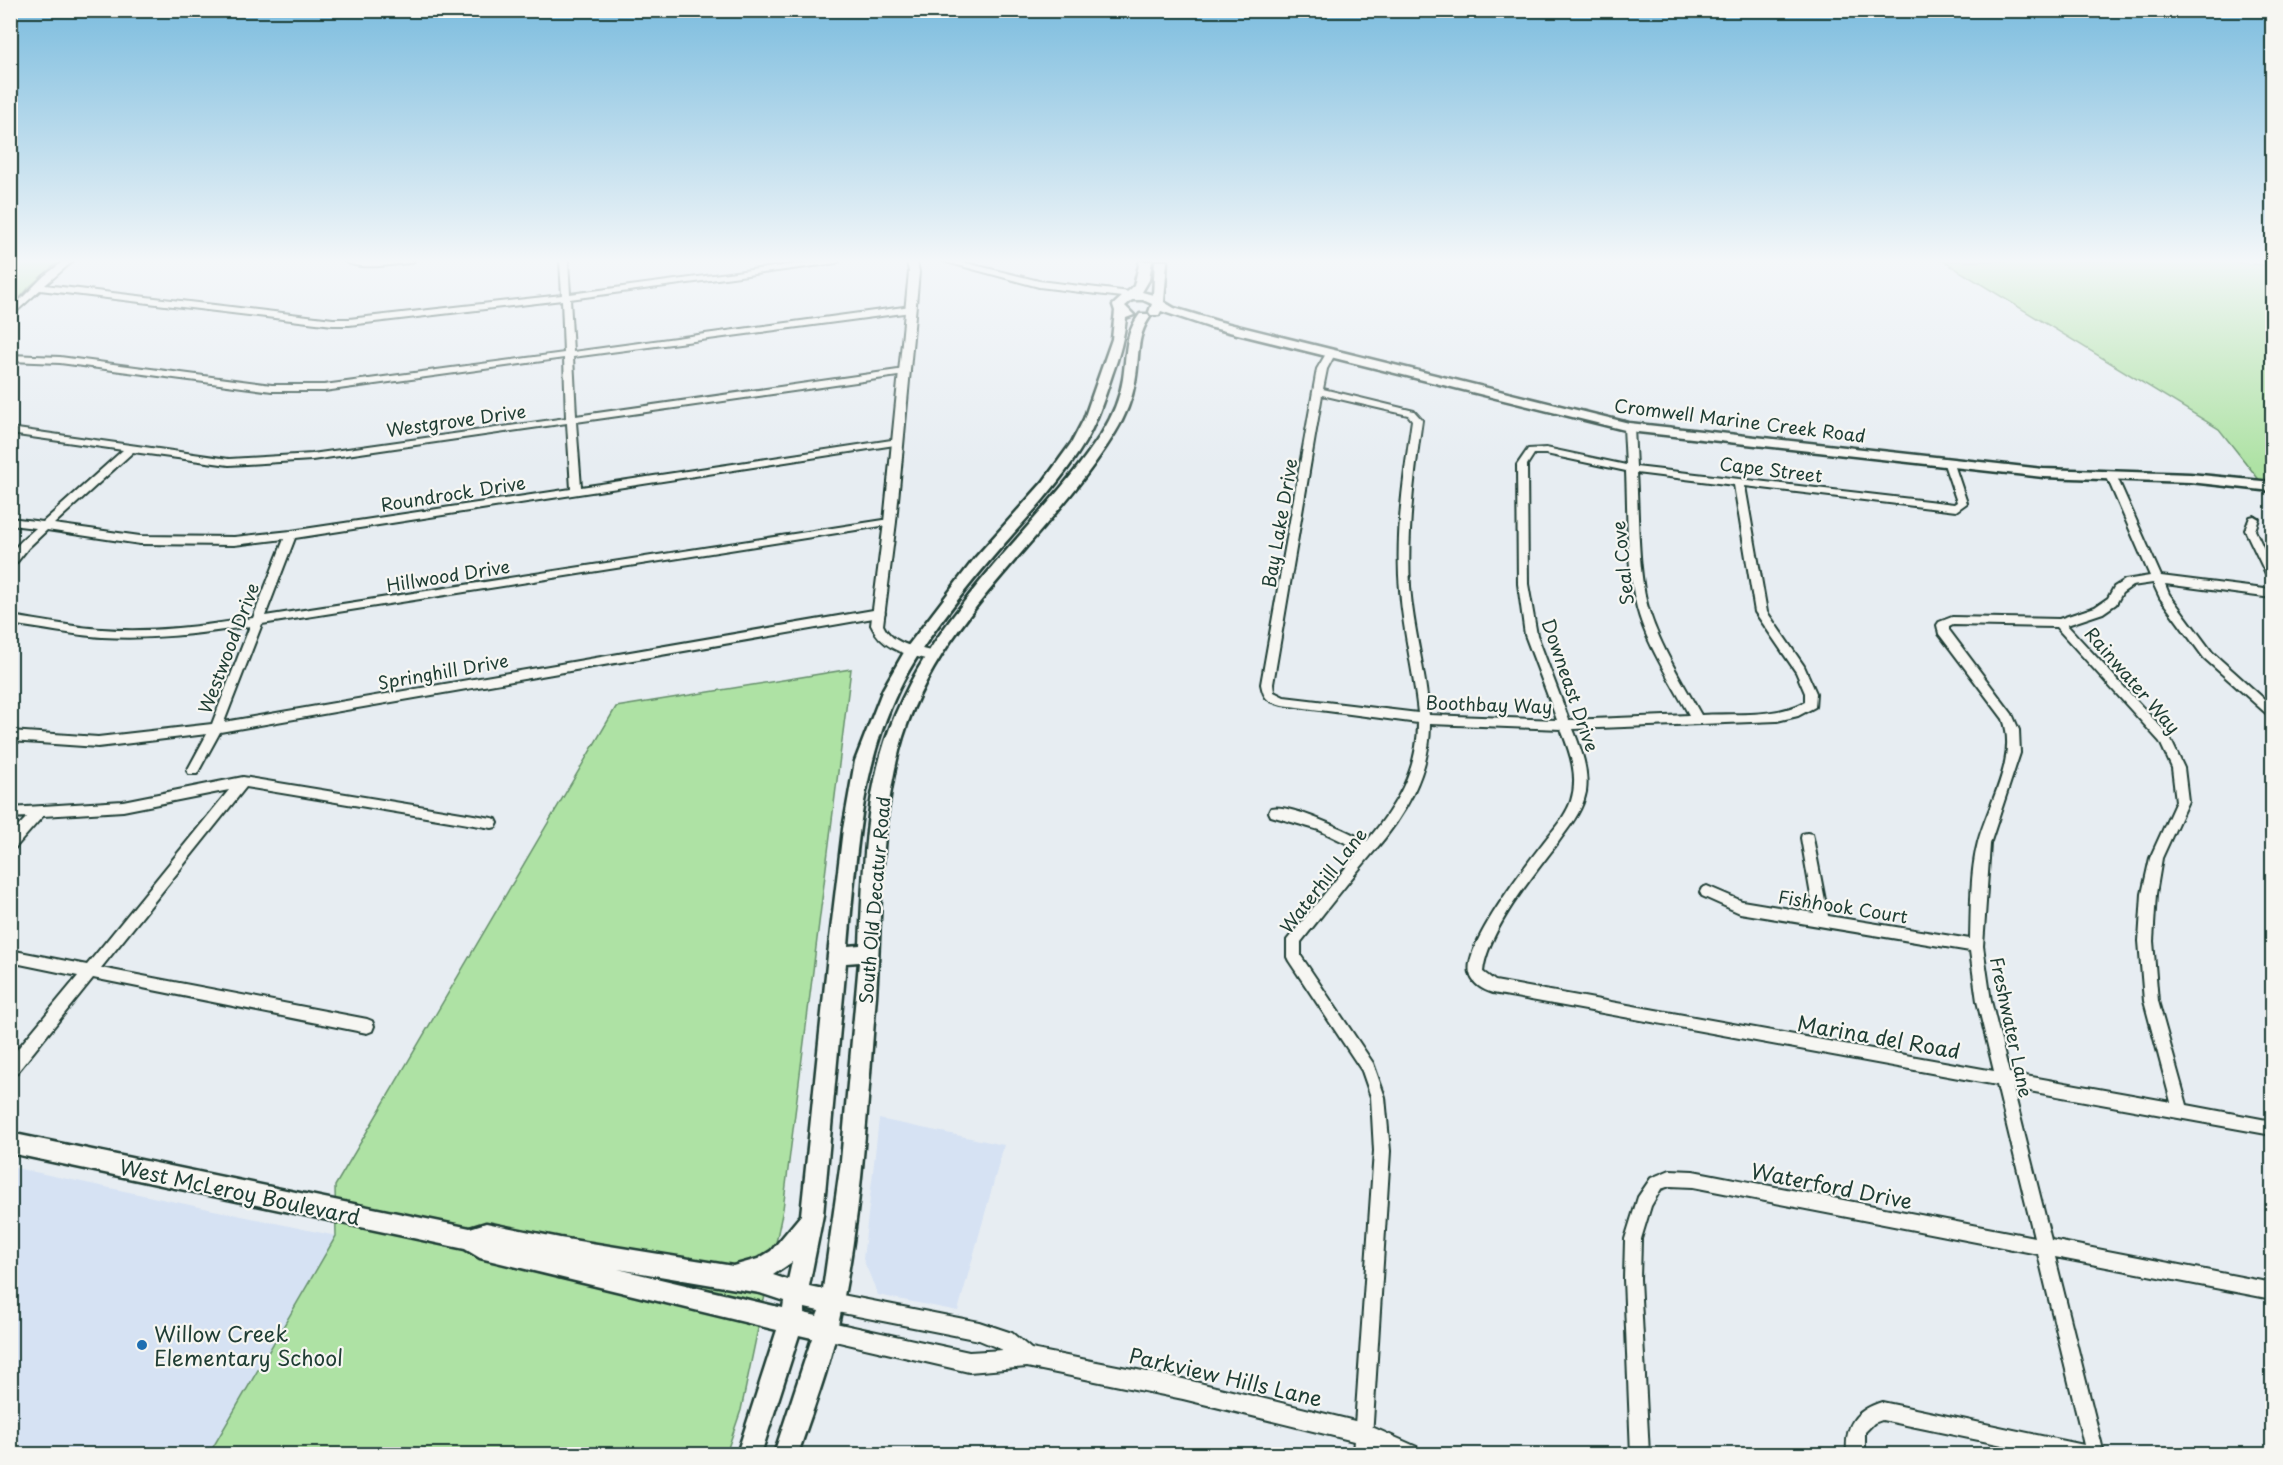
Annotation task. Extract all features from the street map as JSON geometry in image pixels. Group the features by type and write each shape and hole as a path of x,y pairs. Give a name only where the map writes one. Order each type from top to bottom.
{"main road":[{"name":"South Old Decatur Road","path":"749,1455 791,1323 812,1215 837,955 863,760 891,689 913,651 980,562 1048,485 1073,452 1091,419 1118,339 1119,329"},
{"name":"South Old Decatur Road","path":"786,1455 826,1330 844,1229 854,1137 881,800 892,749 903,715 933,656 957,620 1091,458 1113,425 1125,396 1132,364 1132,335 1136,329"},
{"name":"Cromwell Marine Creek Road","path":"1234,329 1629,427 2043,473 2206,479 2272,487"},
{"path":"1073,452 1091,458"},
{"path":"837,955 869,953"},
{"name":"West McLeroy Boulevard","path":"10,1143 470,1239 480,1247 555,1263 826,1330"},
{"path":"729,1276 763,1270 781,1259 812,1215"},
{"name":"West McLeroy Boulevard","path":"470,1239 486,1234 560,1249 729,1276 832,1302"}],"street":[{"path":"568,329 570,421 576,490"},
{"path":"10,358 60,360 272,388 324,388 757,329"},
{"path":"909,329 890,522 877,625 884,639 913,651 933,656"},
{"name":"Bay Lake Drive","path":"1272,697 1267,691 1267,684 1322,369 1330,354"},
{"name":"Westgrove Drive","path":"10,431 229,462 263,461 312,457 905,372"},
{"name":"Waterhill Lane","path":"1319,391 1411,413 1417,420 1410,475 1404,564 1407,610 1421,680 1425,719 1415,777 1394,818 1294,940 1293,945 1294,957 1368,1068 1378,1097 1382,1151 1362,1455"},
{"name":"Seal Cove","path":"1629,427 1637,582 1643,610 1655,641 1697,719"},
{"name":"Roundrock Drive","path":"10,521 140,540 234,541 291,535 898,442"},
{"path":"10,563 43,526 130,449"},
{"name":"Cape Street","path":"1535,450 1630,469 1956,508 1962,503 1949,464"},
{"name":"Downeast Drive","path":"1480,979 1476,972 1478,957 1502,912 1578,804 1581,771 1530,635 1523,584 1522,465 1529,454 1535,450"},
{"path":"2111,475 2156,579 2185,625 2208,655 2272,712"},
{"name":"Boothbay Way","path":"1272,697 1282,701 1348,711 1425,719 1565,725 1778,716 1794,713 1811,704 1810,687 1767,626 1761,612 1739,482"},
{"path":"2254,519 2250,530 2272,576"},
{"name":"Hillwood Drive","path":"10,620 101,633 194,631 890,522"},
{"name":"Westwood Drive","path":"193,771 216,728 291,535"},
{"path":"2059,623 2099,609 2112,601 2118,590 2129,583 2156,579 2272,594"},
{"name":"Springhill Drive","path":"10,736 98,742 216,728 879,613"},
{"name":"Freshwater Lane","path":"2059,623 1952,621 1943,625 1943,631 2008,717 2013,730 2014,753 1984,844 1976,946 1984,1001 2002,1079 2095,1455"},
{"name":"Rainwater Way","path":"2059,623 2165,739 2178,768 2182,801 2156,858 2149,894 2146,941 2151,1001 2181,1112"},
{"path":"10,1070 243,782"},
{"path":"10,813 123,806 243,782 492,823"},
{"path":"10,844 39,812"},
{"path":"1275,812 1305,818 1327,826 1369,849"},
{"path":"1807,838 1822,921"},
{"name":"Fishhook Court","path":"1707,892 1740,907 1976,946"},
{"path":"10,956 367,1026"},
{"name":"Marina del Road","path":"1480,979 1493,987 2272,1128"},
{"name":"Waterford Drive","path":"1640,1455 1632,1279 1633,1239 1644,1203 1656,1183 1670,1178 1693,1179 2272,1291"},
{"name":"Parkview Hills Lane","path":"832,1302 979,1330 1005,1340 1027,1358"},
{"name":"Parkview Hills Lane","path":"826,1330 969,1362 1027,1358 1183,1389 1363,1432 1410,1455"},
{"path":"1856,1455 1854,1440 1857,1427 1870,1413 1882,1410 2085,1455"}],"shaded area":[{"path":"879,1119 1004,1145 958,1311 878,1295 863,1259"},
{"name":"Willow Creek Elementary School","path":"11,1167 336,1236 209,1454 11,1454"}],"green space":[{"path":"2055,329 2272,329 2272,496 2219,429"},
{"path":"851,669 783,1209 741,1410 726,1454 209,1454 336,1236 335,1186 616,707"}],"place":[{"name":"Willow Creek Elementary School","path":"142,1345"}]}
